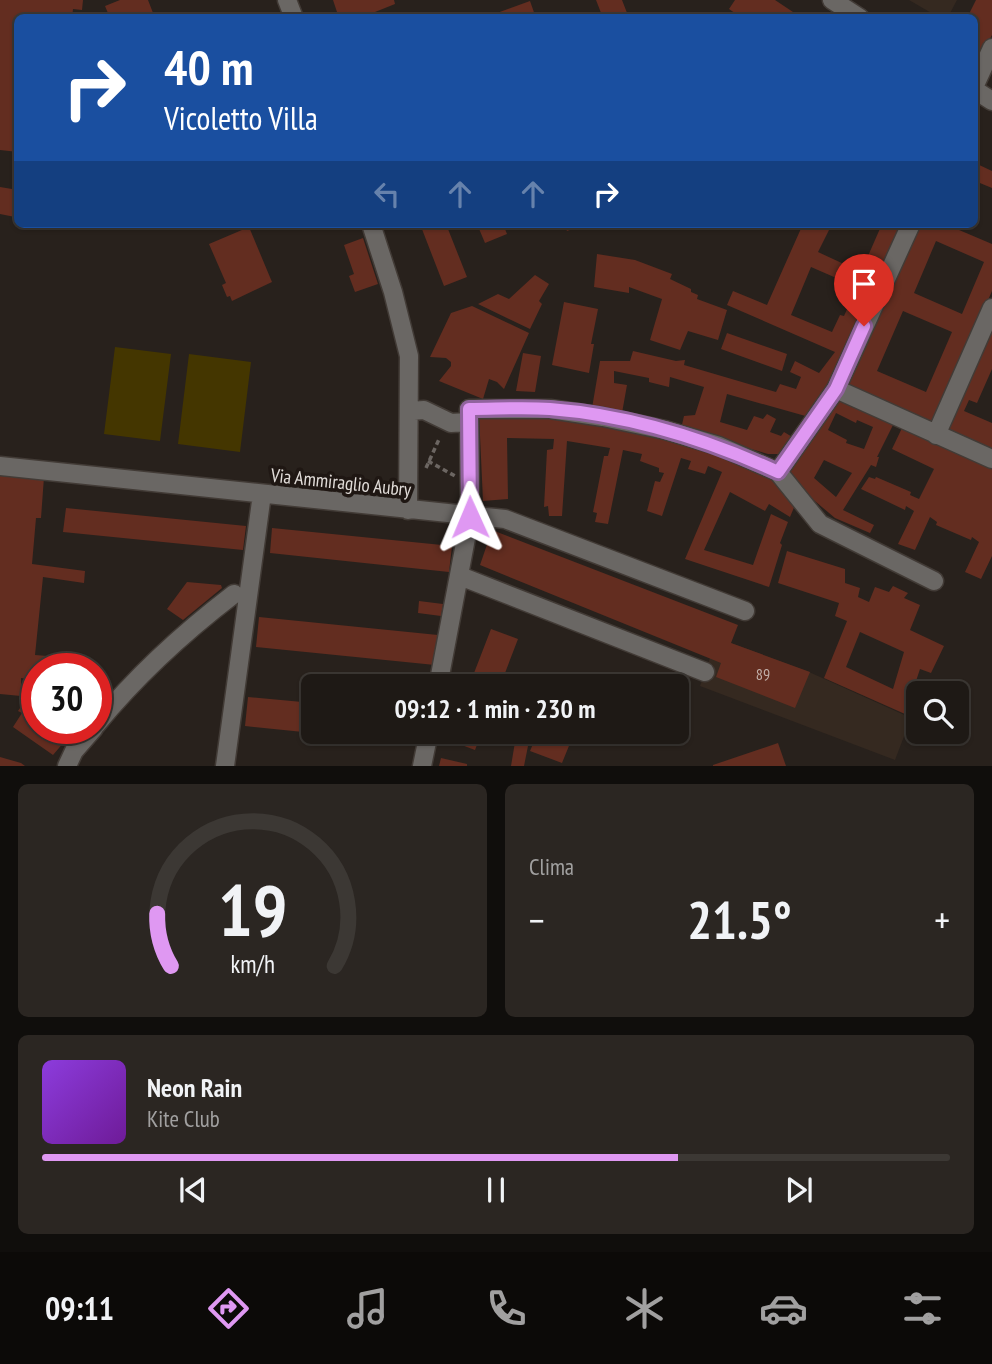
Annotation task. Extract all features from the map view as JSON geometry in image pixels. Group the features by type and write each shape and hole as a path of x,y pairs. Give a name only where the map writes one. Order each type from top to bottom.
{"street":[{"path":"832,0 854,14"},
{"path":"978,80 992,48"},
{"path":"978,89 992,101"},
{"path":"372,228 410,356 408,510"},
{"path":"778,472 836,389 909,228"},
{"path":"936,435 992,308"},
{"path":"836,389 992,459"},
{"path":"440,674 470,517 469,409 550,409 665,430 719,446 778,472 820,524 934,581"},
{"path":"410,411 424,410 447,421 469,422"},
{"name":"Via Ammiraglio Aubry","path":"0,466 505,519 745,611"},
{"path":"225,765 262,494"},
{"path":"460,576 705,672"},
{"path":"112,706 170,645 234,594"},
{"path":"67,765 80,744"},
{"path":"422,765 426,744"}],"path":[{"path":"423,474 447,421"},
{"path":"423,458 464,481"}],"shaded area":[{"path":"909,0 957,0 950,14 933,14"},
{"path":"115,347 171,354 160,441 104,434"},
{"path":"189,354 251,362 240,452 178,444"},
{"path":"731,643 809,672 906,716 906,731 895,760 700,686 710,658"}],"building":[{"path":"0,0 83,0 82,10 73,9 72,14 14,14 14,152 0,150"},
{"path":"120,0 148,0 153,14 108,14 105,6"},
{"path":"333,0 394,0 395,4 370,14 338,14"},
{"path":"596,0 622,0 627,14 601,14"},
{"path":"735,0 775,0 796,14 736,14 729,9"},
{"path":"976,0 992,0 992,35 978,62 978,14 969,14"},
{"path":"530,1 535,14 494,14"},
{"path":"978,164 992,171 992,188 978,182"},
{"path":"0,187 14,189 14,217 0,214"},
{"path":"249,228 272,282 232,301 230,296 227,297 222,285 226,283 209,244"},
{"path":"422,228 448,228 467,277 444,286"},
{"path":"479,228 505,228 507,234 485,243"},
{"path":"801,228 830,228 818,252 861,272 880,228 900,228 845,355 819,404 809,417 727,394 720,422 747,430 754,416 763,419 767,414 776,419 770,432 781,436 784,432 794,438 784,454 768,454 681,429 684,416 695,415 704,387 670,377 669,387 649,382 649,378 614,371 614,383 627,385 622,413 592,408 600,361 630,361 633,351 676,361 685,360 684,365 776,392 780,384 796,389 801,377 790,372 795,361 819,373 835,352 727,305 733,291 767,305","holes":["811,267 857,287 844,316 840,315 832,332 791,315"]},
{"path":"915,228 954,228 992,244 992,291 933,424 845,384","holes":["936,241 984,262 962,314 914,293","903,311 952,332 926,392 877,371"]},
{"path":"363,238 378,284 355,292 349,276 354,274 344,245"},
{"path":"597,254 635,260 672,274 670,279 691,289 691,292 698,295 697,299 727,310 718,340 688,331 680,350 650,340 662,299 629,287 629,293 594,287"},
{"path":"535,275 549,284 539,301 542,304 530,329 478,304 498,294 509,299"},
{"path":"564,302 598,309 589,373 552,365"},
{"path":"472,306 529,333 504,389 489,379 483,399 439,381 451,366 451,362 446,358 430,357 451,313"},
{"path":"992,324 992,369 977,403 969,400 964,411 992,423 992,451 944,429"},
{"path":"727,333 787,354 782,371 721,349"},
{"path":"523,353 541,356 535,392 516,391"},
{"path":"836,396 894,423 877,457 876,467 871,465 843,510 874,525 870,533 835,518 785,476","holes":["836,413 856,423 857,420 873,427 864,449 846,443 847,440 828,430","824,460 852,473 836,497 814,478"]},
{"path":"479,414 587,417 729,454 761,471 798,498 790,517 769,504 765,511 730,492 704,550 753,565 771,514 788,522 769,587 685,559 722,472 708,466 705,474 688,469 691,461 681,458 662,516 647,511 655,481 660,482 664,473 659,472 659,468 640,461 642,454 623,450 608,524 595,522 597,513 593,512 604,456 608,456 610,448 567,441 562,516 549,516 548,506 544,507 547,450 553,449 554,439 507,438 508,499 483,501"},
{"path":"902,428 992,469 992,556 981,579 965,572 979,542 936,525 937,522 930,517 915,550 898,544 914,511 906,506 905,510 861,489 869,477 876,477 911,492 910,495 919,499 934,469 892,449"},
{"path":"0,471 44,477 41,518 36,518 32,564 85,571 84,583 43,577 35,653 21,653 21,696 0,694"},
{"path":"66,508 246,526 243,550 63,532"},
{"path":"272,528 452,546 449,572 270,553"},
{"path":"492,530 738,625 731,643 810,672 795,708 716,677 721,663 480,565"},
{"path":"787,551 845,569 845,583 860,588 858,597 869,602 875,587 889,592 893,586 908,593 904,598 920,605 910,630 944,646 931,673 920,669 916,681 906,681 905,714 824,678 847,621 835,616 839,603 778,583","holes":["860,632 904,652 893,689 846,667"]},
{"path":"187,582 221,585 222,588 183,620 167,609"},
{"path":"419,601 443,604 441,616 418,613"},
{"path":"259,617 438,635 435,665 256,647"},
{"path":"491,629 518,639 505,674 474,674"},
{"path":"248,697 301,702 301,732 245,726"},
{"path":"21,715 21,733 13,727"},
{"path":"778,743 786,766 713,766 713,765"},
{"path":"37,744 62,744 53,755"},
{"path":"459,744 477,744 475,750"},
{"path":"515,744 528,746 524,766 511,766"},
{"path":"533,744 570,744 562,763 530,751"},
{"path":"0,757 21,763 25,766 0,766"},
{"path":"441,758 467,764 467,766 439,766"}],"route":[{"path":"470,517 469,409 550,409 603,417 665,430 719,446 778,472 836,389 864,326"}]}
